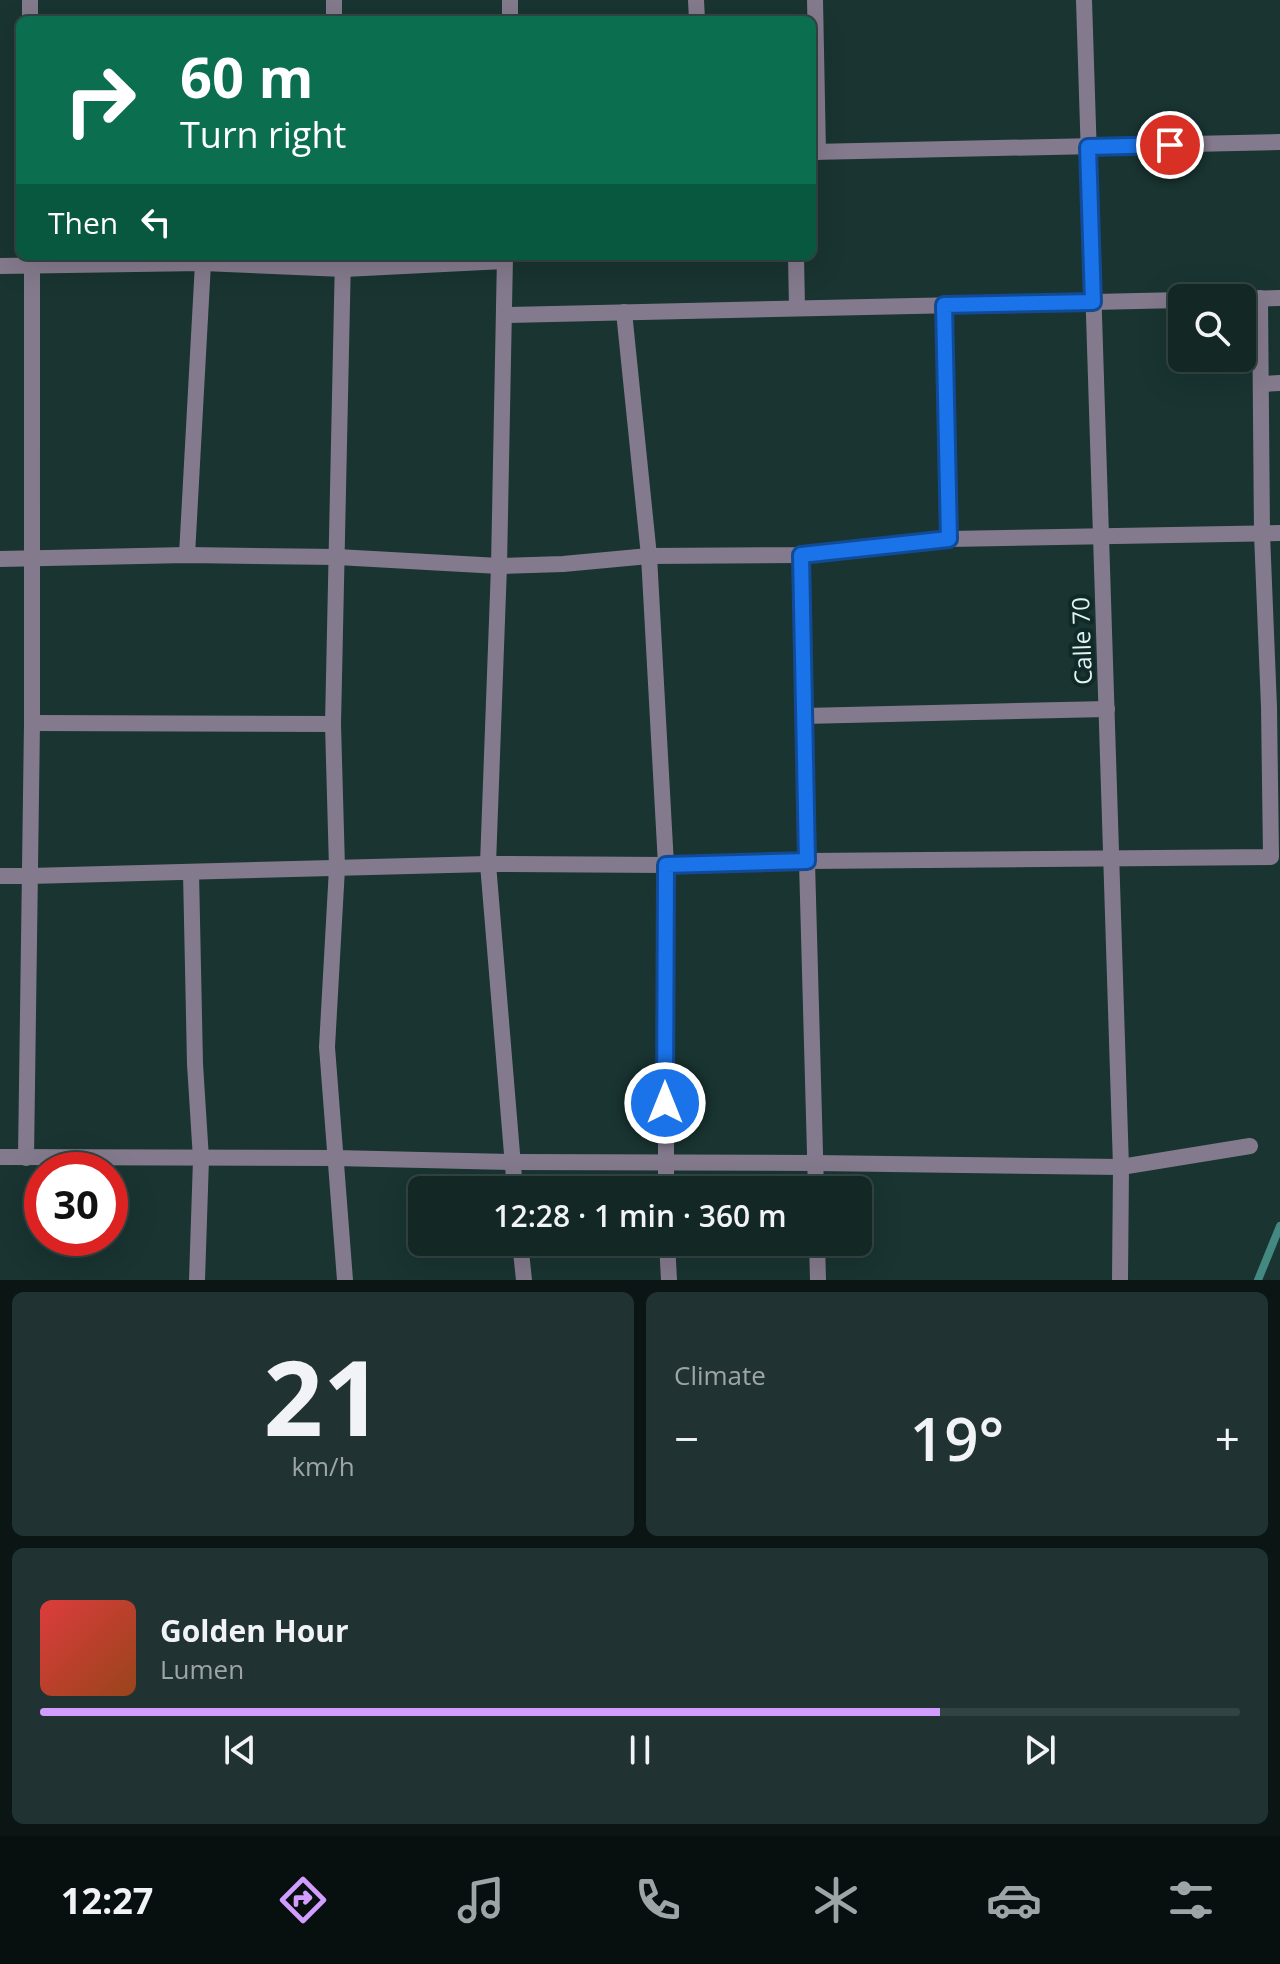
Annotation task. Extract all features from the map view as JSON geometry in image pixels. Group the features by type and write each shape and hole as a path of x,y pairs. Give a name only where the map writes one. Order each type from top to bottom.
{"street":[{"name":"Calle 70","path":"1084,0 1121,1167 1120,1280"},
{"path":"816,152 1280,142"},
{"path":"0,266 32,261 203,263 424,260"},
{"path":"504,260 499,566 488,864 514,1176"},
{"path":"796,260 797,308"},
{"path":"26,1152 32,723 32,261"},
{"path":"344,262 333,724 337,868 327,1047 345,1280"},
{"path":"187,555 203,263"},
{"path":"1256,298 1280,298"},
{"path":"0,876 488,864 666,865 1271,857 1274,707 1262,534 1260,298"},
{"path":"504,315 1168,300"},
{"path":"944,305 949,539"},
{"path":"624,312 649,556 666,865 666,1176"},
{"path":"1261,384 1280,383"},
{"path":"0,559 187,555 337,557 499,566 649,556 801,555 949,539 1280,533"},
{"path":"801,555 815,1176"},
{"path":"803,716 1107,709"},
{"path":"32,723 333,724"},
{"path":"191,872 195,1064 201,1159 197,1280"},
{"path":"128,1159 1121,1167 1250,1146"},
{"path":"0,1157 24,1158"},
{"path":"521,1256 524,1280"},
{"path":"668,1256 669,1280"},
{"path":"817,1256 818,1280"}],"waterway":[{"path":"1258,1280 1280,1226"}],"route":[{"path":"665,1103 666,865 807,861 801,555 949,539 944,305 1093,302 1088,147 1170,145"}]}
